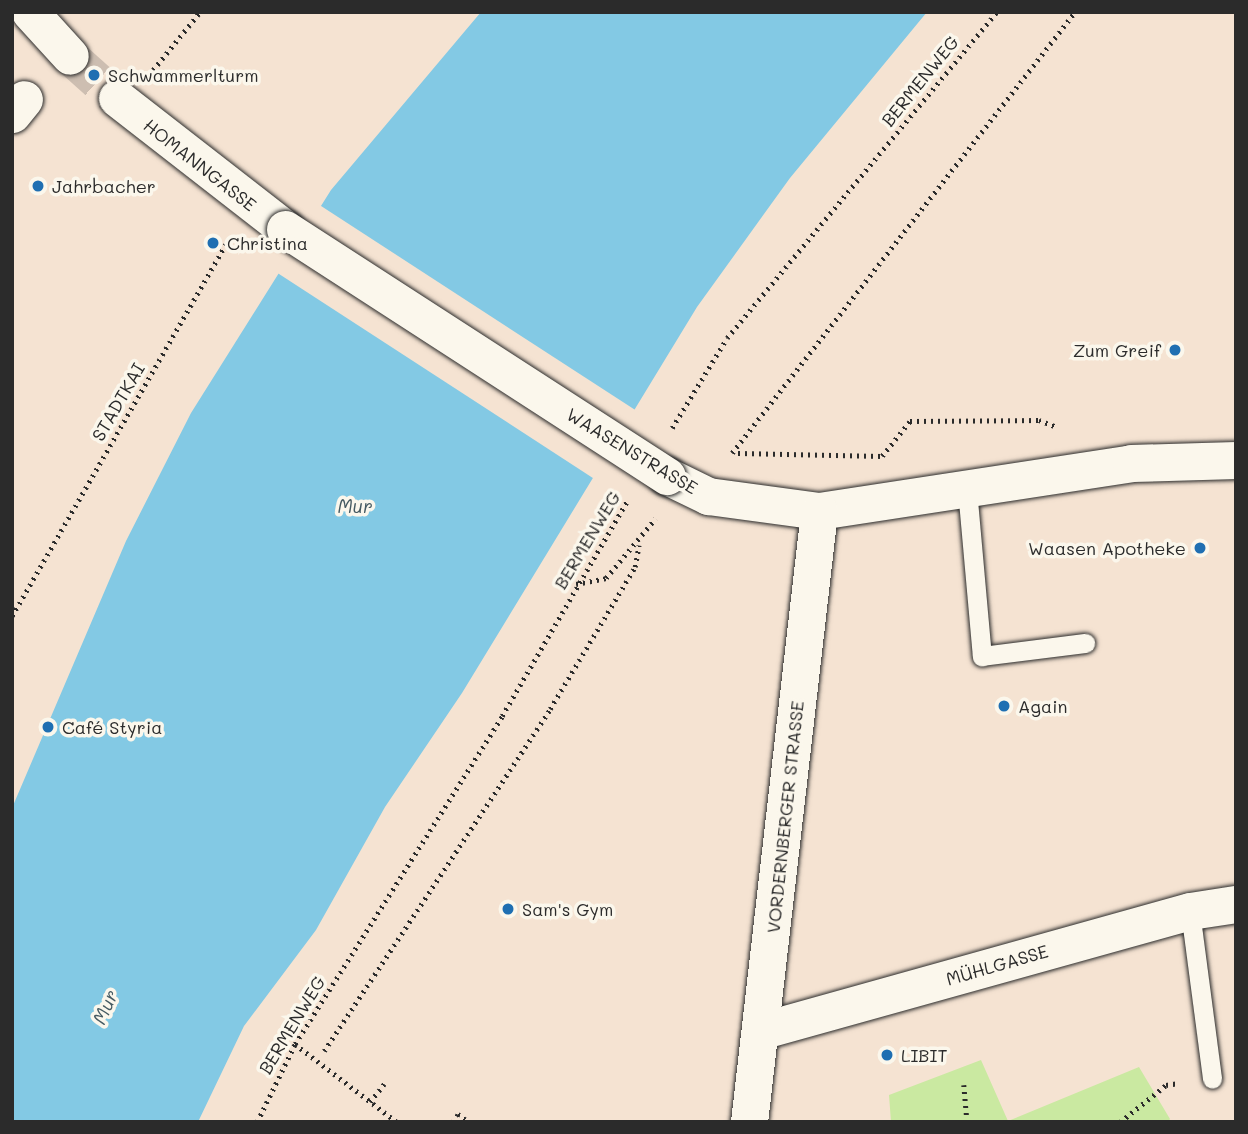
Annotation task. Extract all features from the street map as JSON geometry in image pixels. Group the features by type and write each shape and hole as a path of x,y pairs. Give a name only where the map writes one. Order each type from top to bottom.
{"street":[{"path":"30,12 70,56"},
{"name":"HOMANNGASSE","path":"123,103 285,229"},
{"name":"WAASENSTRASSE","path":"285,229 667,476 708,496 818,511 1131,463 1236,460"},
{"name":"VORDERNBERGER STRASSE","path":"749,1122 818,511"},
{"name":"MÜHLGASSE","path":"760,1031 1190,911 1236,904"}],"lane":[{"path":"967,489 982,656 1085,643"},
{"path":"1190,911 1212,1079"}],"path":[{"path":"123,103 200,12"},
{"name":"BERMENWEG","path":"669,432 727,338 998,12"},
{"path":"708,496 732,453 1075,12"},
{"name":"STADTKAI","path":"12,616 214,262 253,206"},
{"path":"732,453 793,449 882,456 910,421 1040,420 1063,430"},
{"name":"BERMENWEG","path":"257,1122 295,1044 502,716 575,585 633,491"},
{"path":"324,1051 550,709 635,567 639,545 646,533"},
{"path":"575,585 606,578 632,541 639,545"},
{"path":"295,1044 397,1122"},
{"path":"1120,1122 1166,1085 1212,1079"},
{"path":"370,1102 384,1084"},
{"path":"964,1085 967,1122"},
{"path":"453,1122 458,1114 469,1122"}],"green space":[{"path":"981,1060 1008,1121 1139,1067 1170,1119 1168,1122 891,1122 889,1095"}],"water":[{"name":"Mur","path":"481,12 927,12 790,178 697,307 462,693 385,807 316,930 244,1026 198,1122 12,1122 12,808 126,541 191,413 331,190"}],"pier":[{"path":"318,204 638,412 595,479 274,271"}],"tunnel":[{"path":"70,56 117,98"}],"place":[{"name":"Schwammerlturm","path":"94,75"},
{"name":"Jahrbacher","path":"38,186"},
{"name":"Christina","path":"213,243"},
{"name":"Zum Greif","path":"1175,350"},
{"name":"Waasen Apotheke","path":"1200,548"},
{"name":"Again","path":"1004,706"},
{"name":"Café Styria","path":"48,727"},
{"name":"Sam's Gym","path":"508,909"},
{"name":"LIBIT","path":"887,1055"}]}
